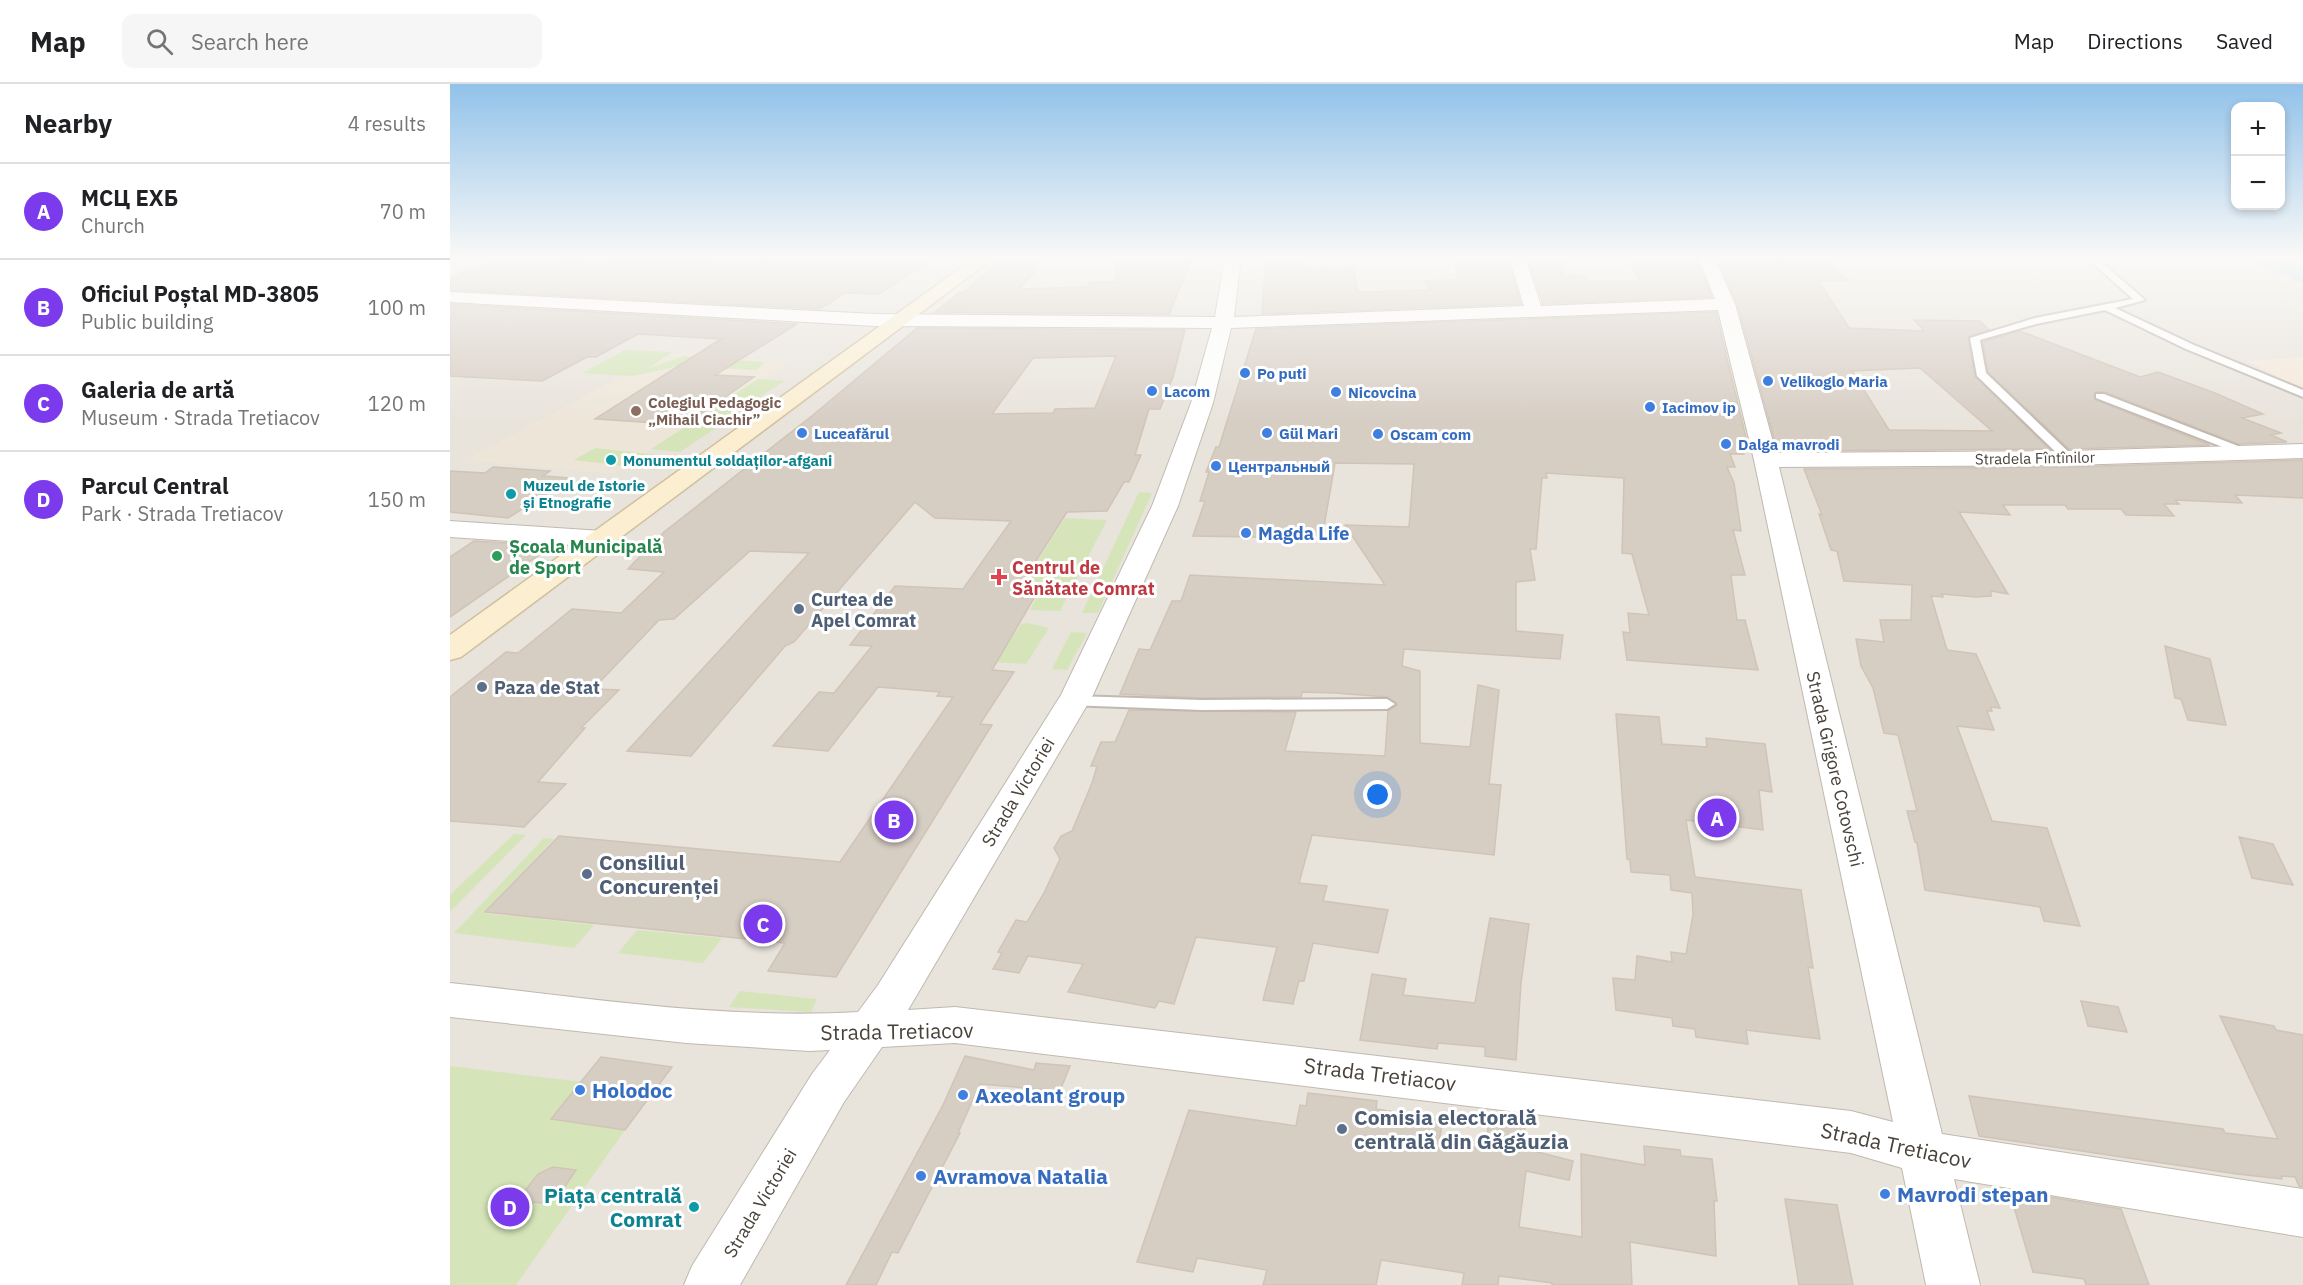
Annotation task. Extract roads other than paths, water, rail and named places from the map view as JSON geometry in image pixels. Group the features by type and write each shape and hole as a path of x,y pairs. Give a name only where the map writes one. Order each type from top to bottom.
{"main road":[{"path":"450,651 775,415 908,313"}],"street":[{"path":"763,313 898,320 1222,322 1476,313"},
{"name":"Strada Victoriei","path":"711,1285 828,1088 893,997 1074,701 1165,506 1202,403 1225,313"},
{"name":"Strada Grigore Cotovschi","path":"1728,313 1766,460 1921,1152 1953,1285"},
{"name":"Stradela Fîntînilor","path":"1766,460 2069,458 2303,451"},
{"path":"450,529 602,539"},
{"name":"Strada Tretiacov","path":"450,1000 719,1027 809,1033 955,1025 1261,1060 1851,1132 1921,1152 2303,1213"}],"lane":[{"path":"2069,458 1981,374 1975,338 2035,321 2080,313"},
{"path":"2119,313 2190,347 2303,394"},
{"path":"2100,396 2250,453"},
{"path":"1074,701 1202,705 1387,704"}],"place":[{"name":"Po puti","path":"1245,373"},
{"name":"Velikoglo Maria","path":"1768,381"},
{"name":"Lacom","path":"1152,391"},
{"name":"Nicovcina","path":"1336,392"},
{"name":"Iacimov ip","path":"1650,407"},
{"name":"Colegiul Pedagogic „Mihail Ciachir”","path":"636,411"},
{"name":"Luceafărul","path":"802,433"},
{"name":"Gül Mari","path":"1267,433"},
{"name":"Oscam com","path":"1378,434"},
{"name":"Dalga mavrodi","path":"1726,444"},
{"name":"Monumentul soldaților-afgani","path":"611,460"},
{"name":"Центральный","path":"1216,466"},
{"name":"Muzeul de Istorie și Etnografie","path":"511,494"},
{"name":"Magda Life","path":"1246,533"},
{"name":"Școala Municipală de Sport","path":"497,556"},
{"name":"Centrul de Sănătate Comrat","path":"999,577"},
{"name":"Curtea de Apel Comrat","path":"799,609"},
{"name":"Paza de Stat","path":"482,687"},
{"name":"МСЦ ЕХБ","path":"1717,818"},
{"name":"Oficiul Poștal MD-3805","path":"894,820"},
{"name":"Consiliul Concurenței","path":"587,874"},
{"name":"Galeria de artă","path":"763,924"},
{"name":"Holodoc","path":"580,1090"},
{"name":"Axeolant group","path":"963,1095"},
{"name":"Comisia electorală centrală din Găgăuzia","path":"1342,1129"},
{"name":"Avramova Natalia","path":"921,1176"},
{"name":"Mavrodi stepan","path":"1885,1194"},
{"name":"Parcul Central","path":"510,1207"},
{"name":"Piața centrală Comrat","path":"694,1207"}]}
